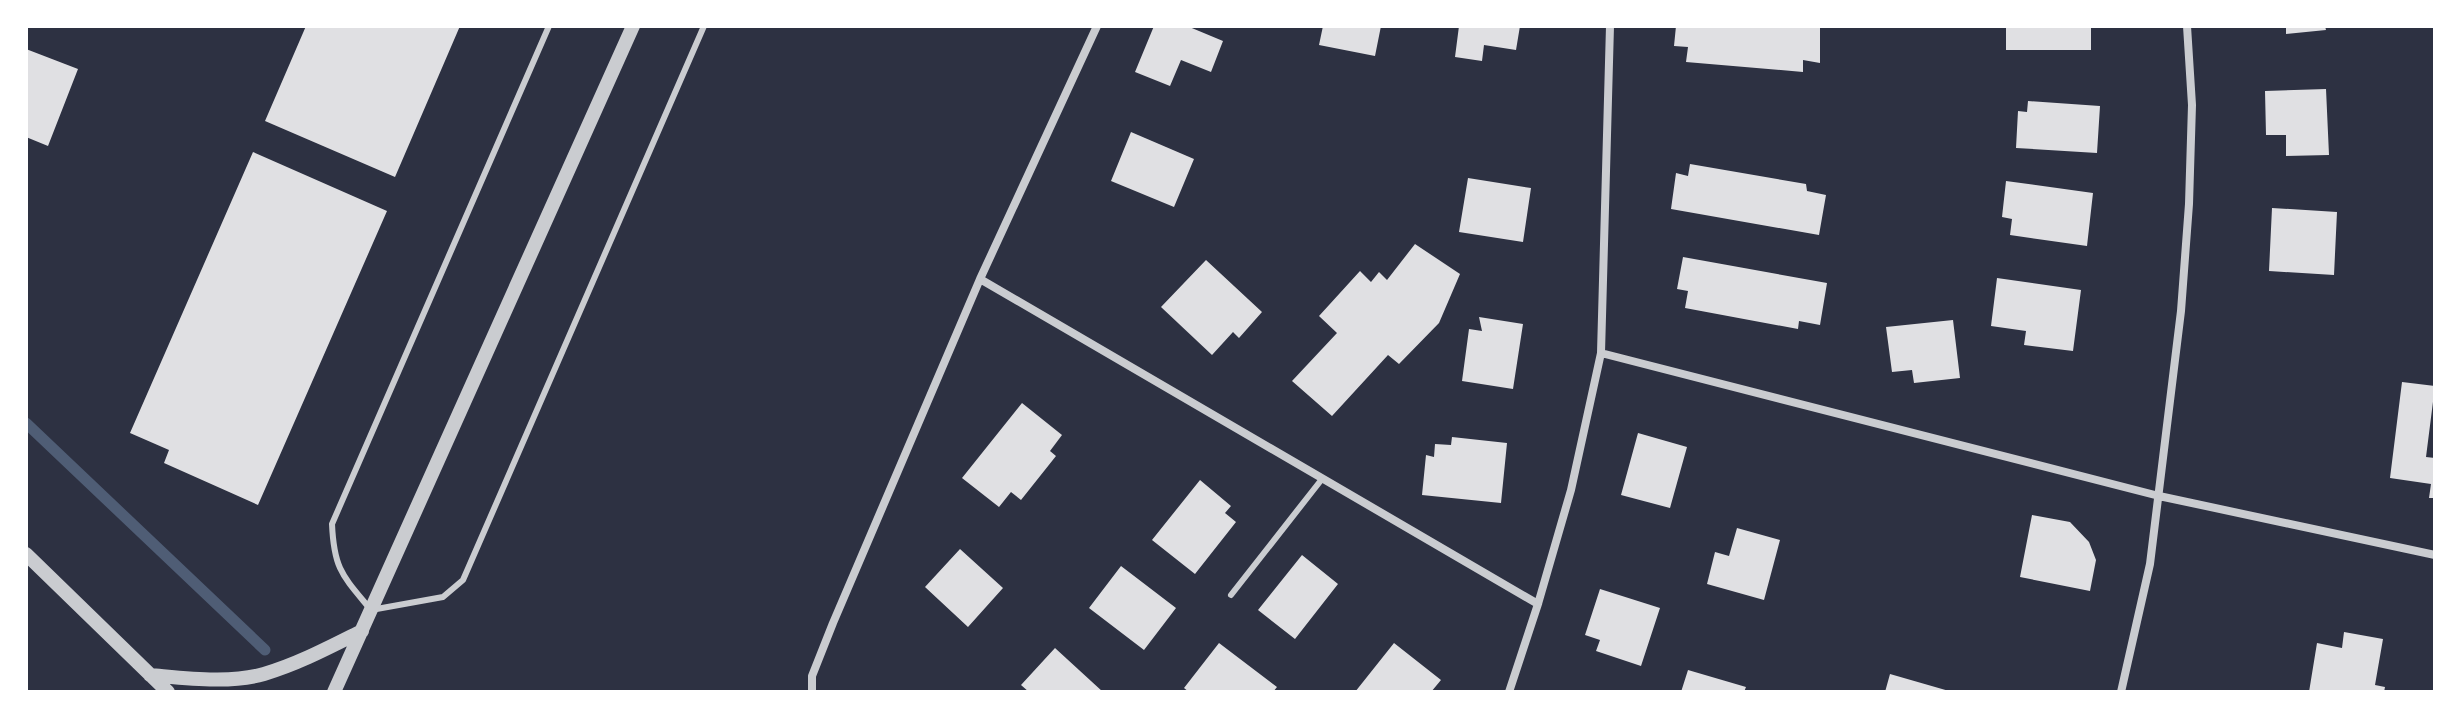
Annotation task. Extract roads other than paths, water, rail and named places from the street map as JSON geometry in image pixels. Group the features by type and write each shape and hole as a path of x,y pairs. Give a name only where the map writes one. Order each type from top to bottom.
{"street":[{"path":"334,692 633,26"},
{"path":"812,692 812,676 833,623 980,279 1097,26"},
{"path":"1509,692 1571,490 1601,353 1610,26"},
{"path":"2121,692 2147,578 2181,311 2192,105 2187,26"},
{"path":"980,279 1538,604"},
{"path":"1601,353 2159,496 2435,555"},
{"path":"26,554 168,692"},
{"path":"150,675 203,680 261,675 309,657 362,631"}],"lane":[{"path":"549,26 332,524 333,554 343,576 371,610 443,597 463,580 704,26"},
{"path":"1231,595 1322,479"}],"waterway":[{"path":"26,423 265,650"}]}
